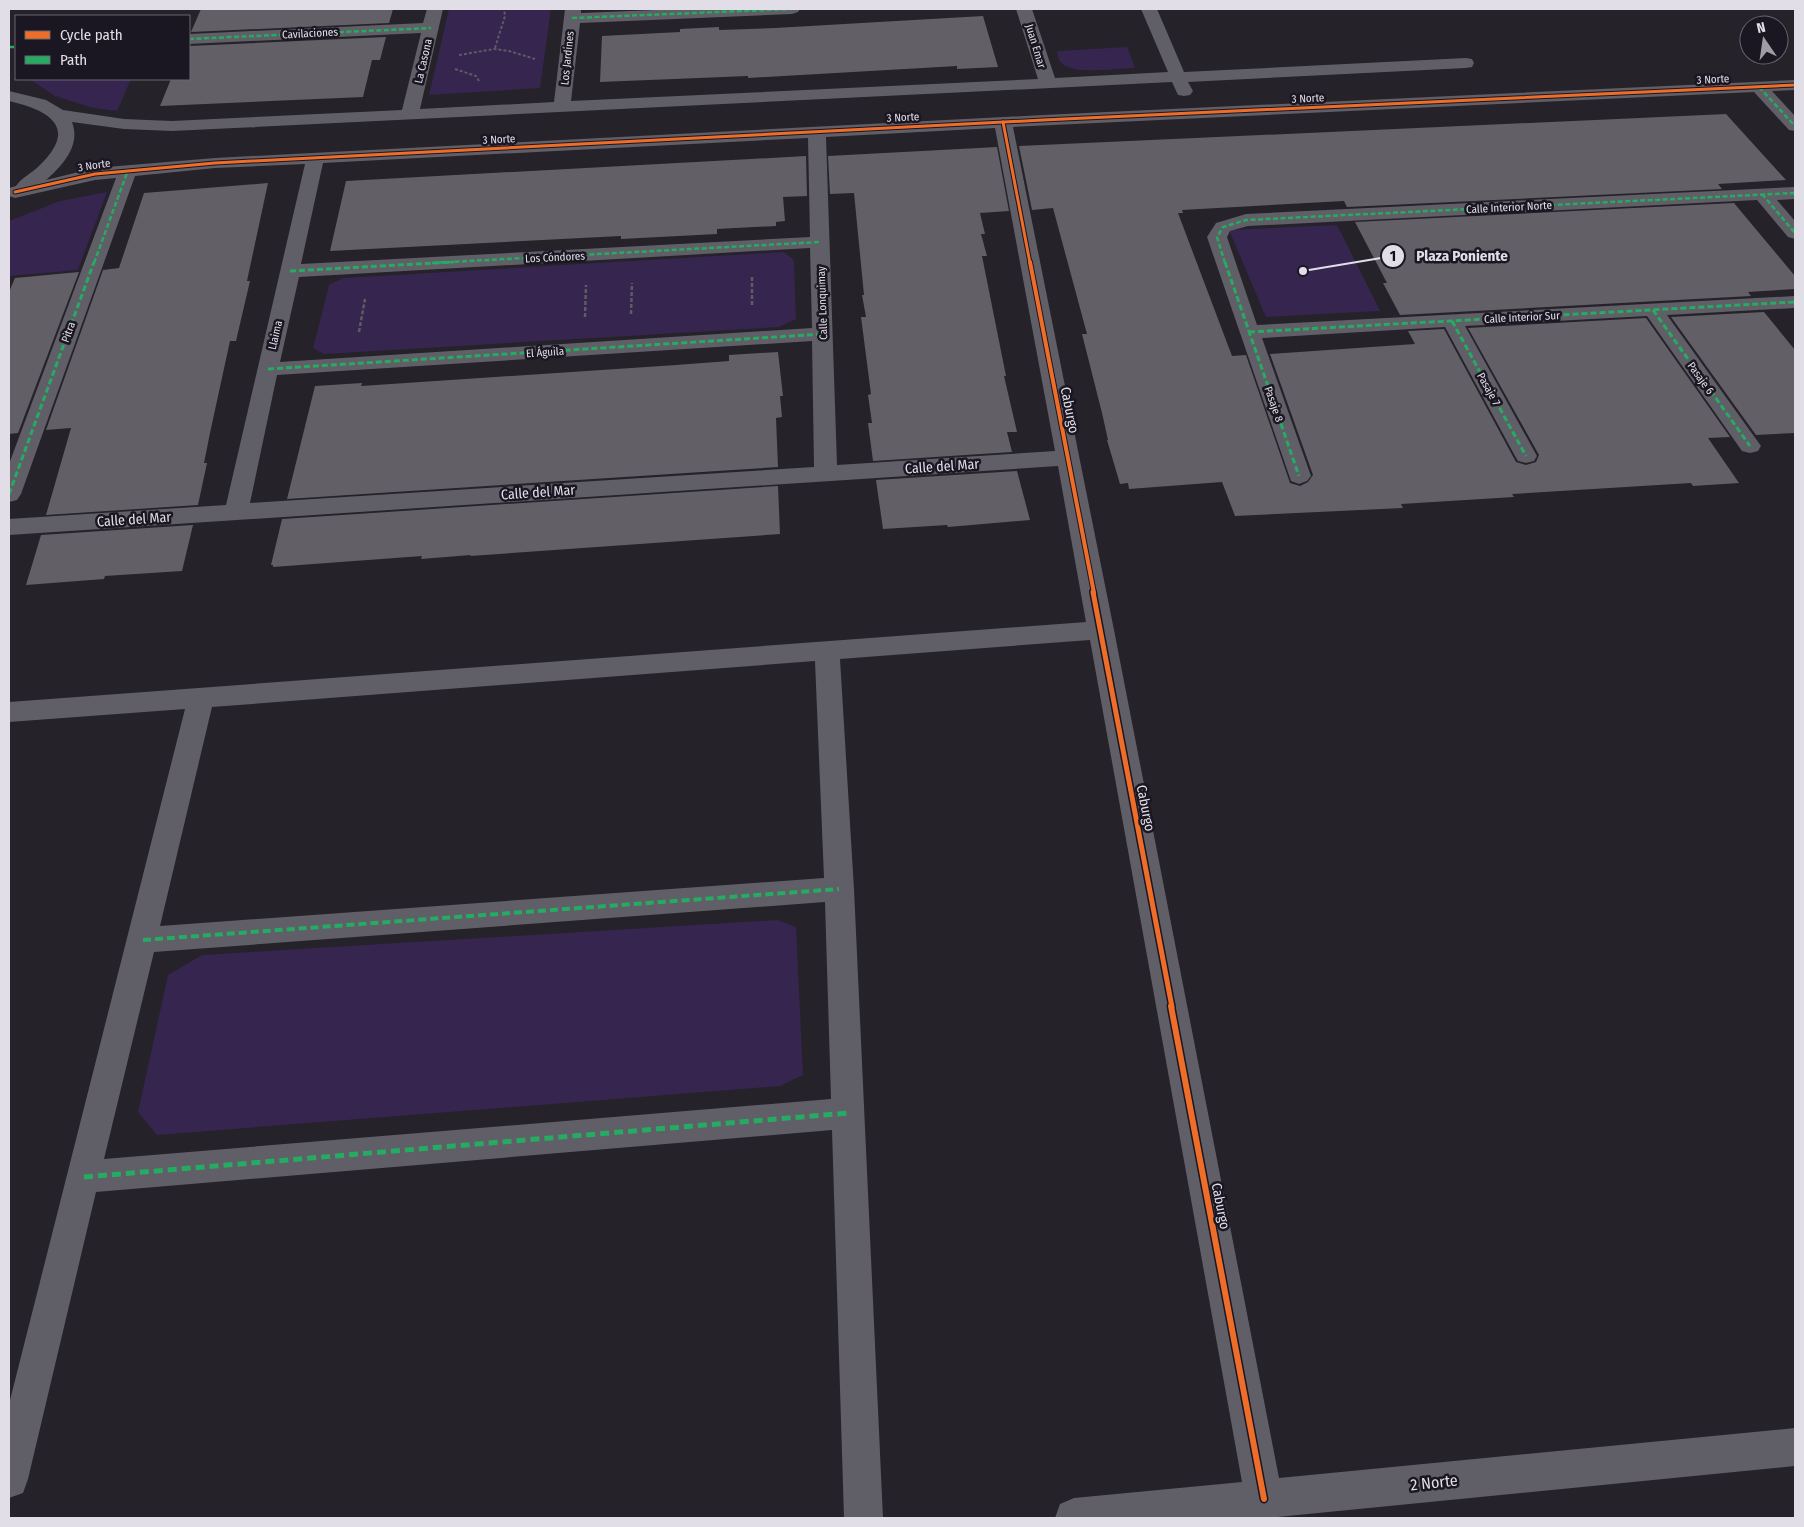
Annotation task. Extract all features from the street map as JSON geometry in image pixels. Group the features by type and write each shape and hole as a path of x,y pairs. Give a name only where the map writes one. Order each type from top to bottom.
{"street":[{"name":"La Casona","path":"410,114 435,9"},
{"path":"572,13 792,9"},
{"name":"Juan Emar","path":"1024,9 1048,84"},
{"path":"1148,9 1194,113"},
{"name":"Los Jardines","path":"562,106 572,13"},
{"name":"Cavilaciones","path":"190,39 430,28"},
{"name":"3 Norte","path":"9,96 44,106 56,114 124,124 172,126 1466,63"},
{"name":"3 Norte","path":"12,194 79,178 128,170 315,158 1003,122 1795,86"},
{"path":"1759,87 1795,126"},
{"path":"12,194 46,171 63,150 66,130 63,121 56,114"},
{"name":"Caburgo","path":"1003,122 1101,630 1264,1499"},
{"name":"Calle Lonquimay","path":"817,132 826,474"},
{"name":"Llaima","path":"236,512 315,158"},
{"name":"Pitra","path":"9,494 128,170"},
{"name":"Calle Interior Norte","path":"1223,227 1246,220 1795,193"},
{"path":"1762,194 1795,233"},
{"name":"Pasaje 8","path":"1223,227 1217,236 1218,242 1299,476"},
{"name":"Los Cóndores","path":"290,271 586,262 820,242"},
{"name":"Calle Interior Sur","path":"1249,332 1795,302"},
{"name":"Pasaje 6","path":"1653,310 1750,446"},
{"name":"Pasaje 7","path":"1452,321 1526,456"},
{"name":"El Águila","path":"268,369 823,334"},
{"name":"Calle del Mar","path":"9,527 1068,458"},
{"path":"9,712 1101,630"},
{"path":"827,650 839,888 864,1518"},
{"path":"9,1479 143,940 201,697"},
{"path":"143,940 839,888"},
{"path":"84,1177 848,1113"},
{"name":"2 Norte","path":"1074,1518 1795,1447"}],"path":[{"path":"495,48 505,16 504,9"},
{"path":"420,72 455,57 495,48 517,53 530,60 568,55"},
{"path":"752,310 752,272 772,262 784,265 798,254 800,243"},
{"path":"583,349 586,262 611,267 632,279 631,316"},
{"path":"326,365 332,345 358,333 367,294"}],"shaded area":[{"path":"449,9 551,9 540,88 429,95"},
{"path":"1127,47 1135,68 1078,70 1064,65 1059,59 1057,51"},
{"path":"31,80 131,80 117,111 93,108 55,96"},
{"path":"107,192 78,270 9,276 9,221 60,201"},
{"path":"1337,225 1380,311 1266,317 1229,230"},
{"path":"784,252 794,260 796,319 779,327 324,354 313,348 329,285 343,278"},
{"path":"778,920 796,927 803,1075 780,1086 157,1135 138,1112 168,975 202,955"}],"building":[{"path":"201,9 393,9 389,23 191,32"},
{"path":"983,16 998,67 957,69 957,66 748,78 748,76 600,82 602,36 680,32 680,29 719,27 719,30 775,28"},
{"path":"386,37 380,60 372,60 363,97 160,106 171,80 190,80 190,46"},
{"path":"1726,114 1786,180 1718,184 1722,189 1347,207 1344,201 1182,210 1183,213 1178,213 1232,356 1246,355 1290,483 1300,486 1308,482 1313,475 1270,354 1415,344 1408,331 1444,329 1516,462 1526,465 1536,462 1539,455 1468,328 1646,318 1730,437 1708,438 1739,483 1693,486 1691,483 1512,494 1514,497 1401,504 1403,508 1235,516 1222,482 1129,489 1128,483 1120,484 1107,440 1082,334 1087,334 1053,208 1032,210 1019,146"},
{"path":"997,147 1009,211 980,213 985,234 981,234 987,256 982,256 1006,376 1004,376 1017,432 1007,432 1012,452 873,461 868,423 872,423 868,395 871,394 861,317 866,317 862,295 864,295 854,193 830,194 828,156"},
{"path":"806,156 807,196 783,197 785,221 776,222 776,226 717,229 717,234 621,239 621,236 330,251 346,181"},
{"path":"268,183 247,281 250,281 236,341 230,341 210,433 204,463 207,463 198,505 46,515 71,428 46,430 103,270 119,268 144,193"},
{"path":"1734,203 1795,276 1795,289 1748,292 1751,296 1400,315 1383,283 1387,283 1355,222"},
{"path":"79,272 18,433 9,434 9,292 15,278"},
{"path":"1764,312 1795,350 1795,433 1756,435 1671,317"},
{"path":"778,352 783,396 780,396 782,417 776,418 778,467 287,499 315,386 362,383 361,386 676,365 729,361 729,355"},
{"path":"1017,471 1030,520 948,527 947,525 883,529 876,480"},
{"path":"778,486 780,534 421,559 422,556 273,567 271,565 282,519"},
{"path":"193,525 182,571 105,576 104,579 26,585 41,535"}],"marked path":[{"path":"572,18 792,9"},
{"path":"190,39 431,28"},
{"path":"9,47 15,47"},
{"path":"1759,87 1795,126"},
{"path":"9,494 128,170"},
{"path":"1299,476 1218,242 1217,237 1223,227 1246,220 1795,193"},
{"path":"1762,194 1795,233"},
{"path":"290,271 820,242"},
{"path":"1249,332 1795,302"},
{"path":"1653,310 1750,446"},
{"path":"1452,321 1526,456"},
{"path":"268,369 823,334"},
{"path":"143,940 839,889"},
{"path":"84,1177 848,1113"}],"cycle path":[{"path":"15,192 95,174 215,163 1043,120 1795,85"},
{"path":"1003,122 1083,536 1264,1499"}],"place":[{"name":"Plaza Poniente","path":"1303,271"}]}
